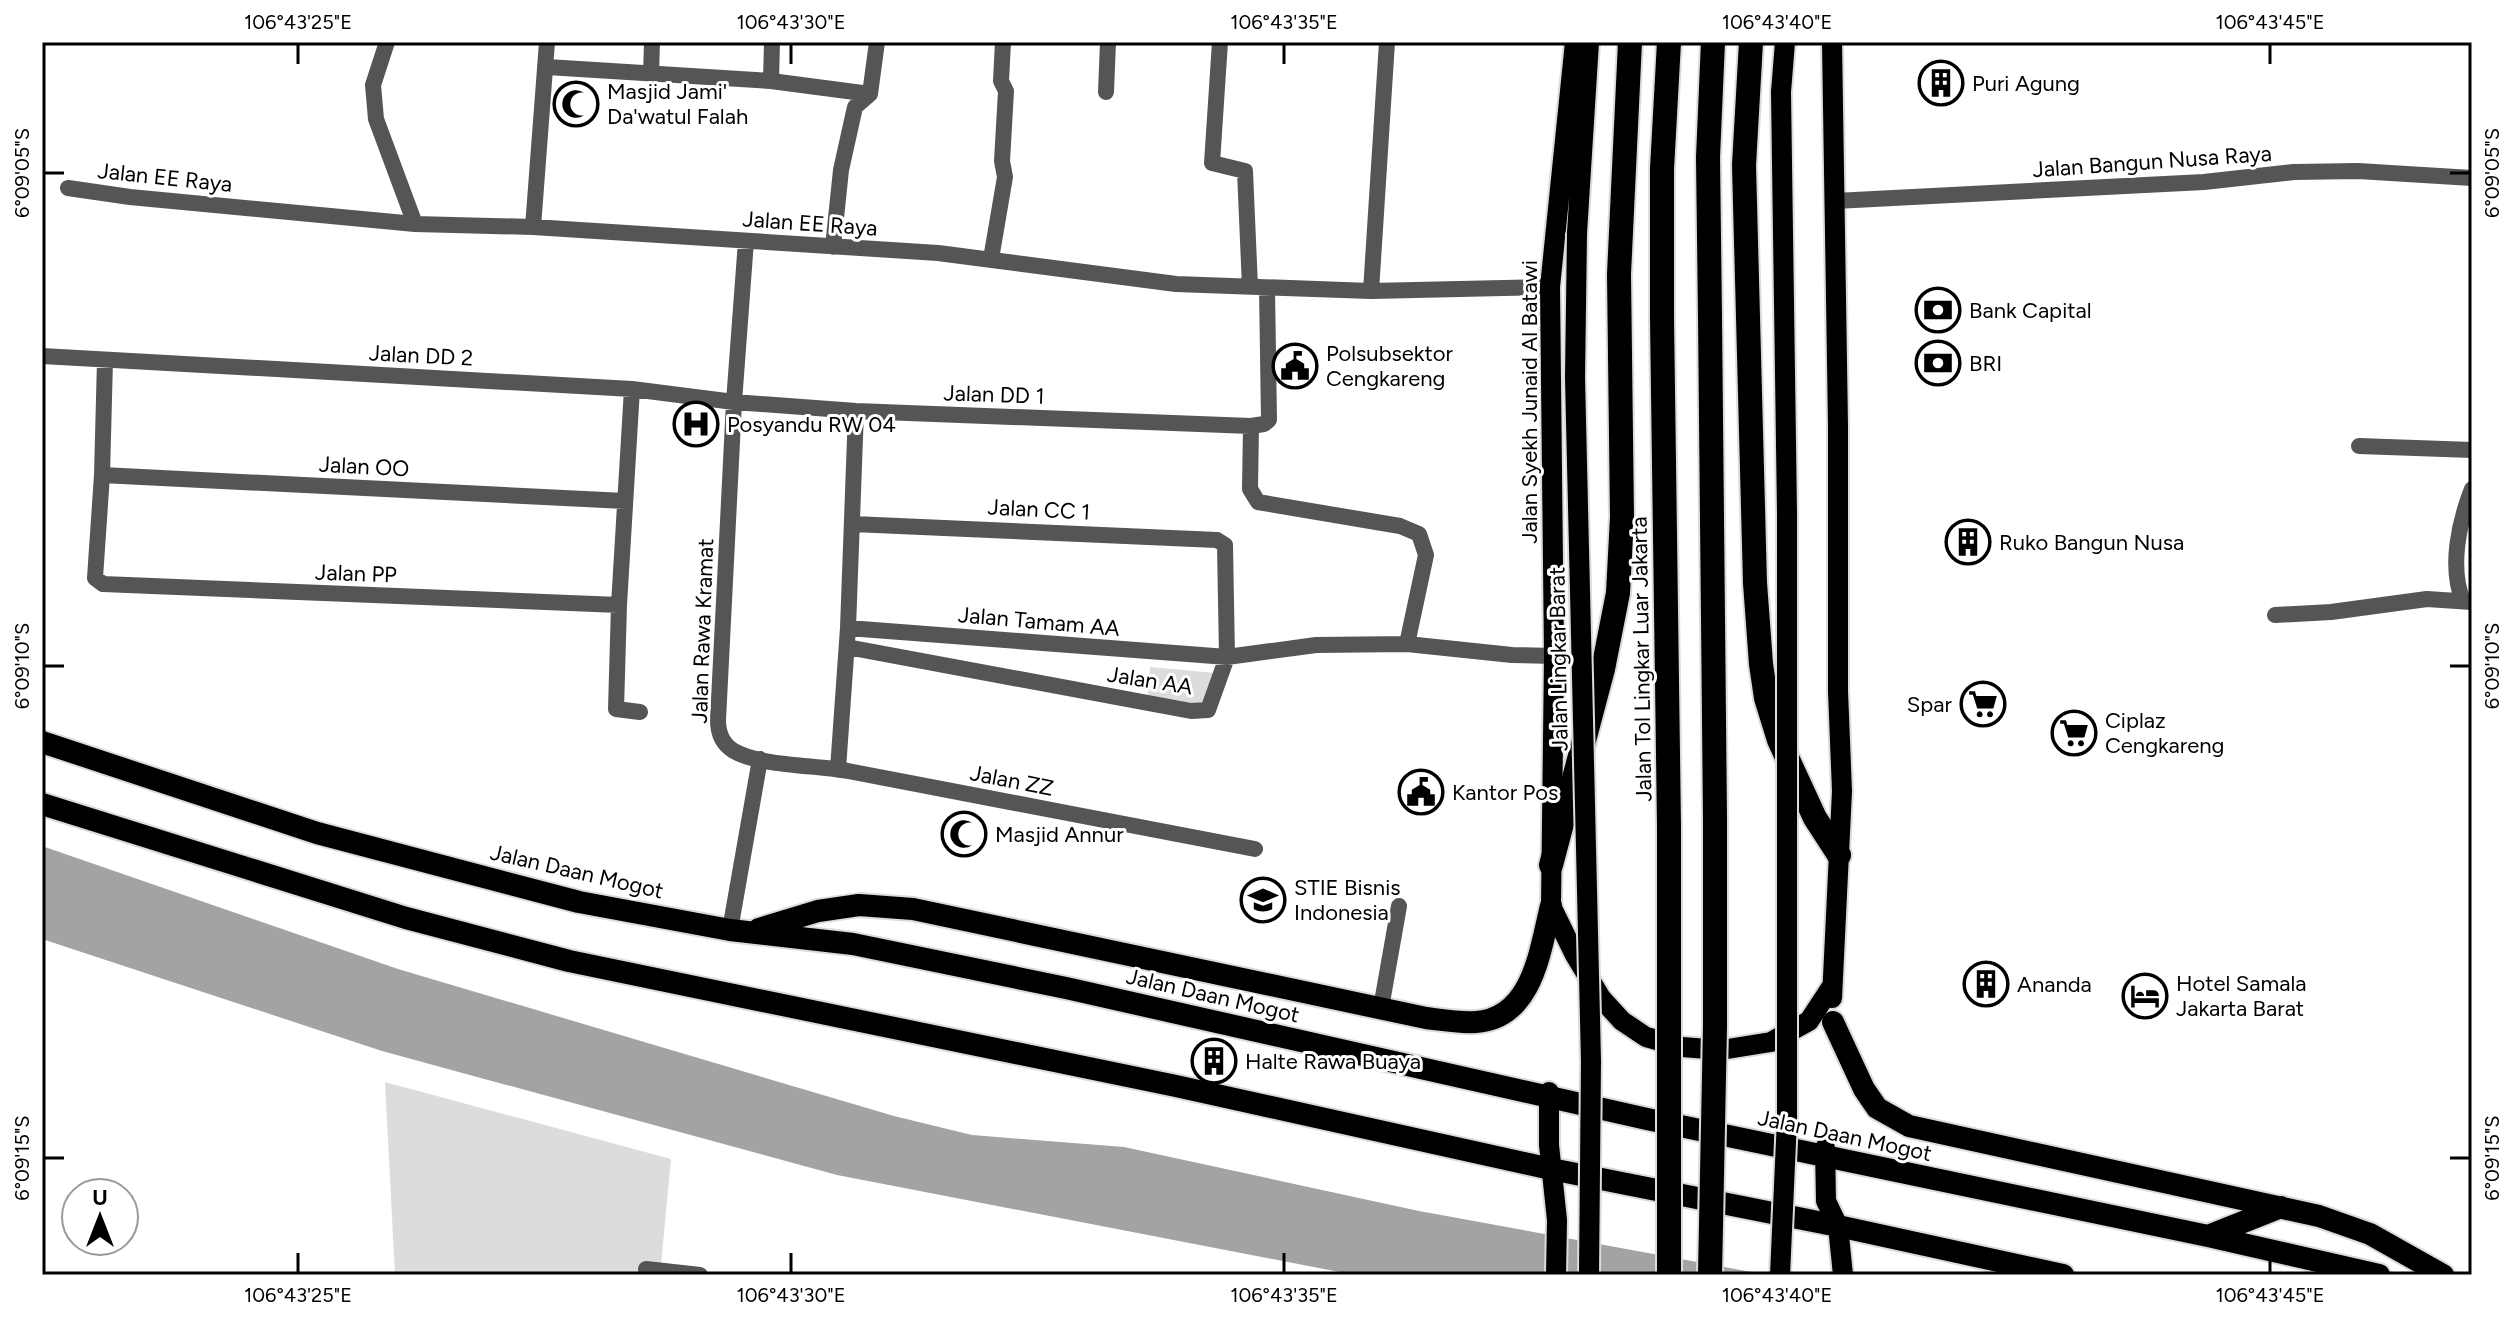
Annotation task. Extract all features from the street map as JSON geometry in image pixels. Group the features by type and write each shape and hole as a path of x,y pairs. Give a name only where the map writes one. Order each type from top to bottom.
{"highway":[{"path":"1551,865 1606,658 1618,593 1622,517 1619,274 1630,42"},
{"name":"Jalan Tol Lingkar Luar Jakarta","path":"1669,42 1662,169 1669,827 1669,1275"},
{"path":"1710,1275 1715,836 1708,157 1713,42"},
{"path":"1751,42 1744,165 1755,583 1761,664 1766,698 1779,740 1815,818 1839,855"},
{"name":"Jalan Daan Mogot","path":"42,742 317,833 579,902 740,931 853,944 914,956 2379,1275"},
{"path":"42,804 406,918 569,961 1176,1086 1551,1169 2063,1275"},
{"path":"740,931 818,911 859,905 913,909 1426,1018 1473,1022 1503,1013 1532,980 1551,906"},
{"path":"1833,1022 1864,1089 1877,1108 1909,1126 2336,1221 2370,1234 2443,1275"},
{"path":"2208,1236 2281,1207"}],"main road":[{"name":"Jalan Syekh Junaid Al Batawi","path":"1551,906 1554,656 1550,287 1575,42"},
{"name":"Jalan Lingkar Barat","path":"1589,42 1577,233 1575,394 1591,1061 1589,1275"},
{"path":"1780,1275 1787,1119 1787,514 1781,92 1785,42"},
{"path":"1832,42 1838,691 1842,791 1832,986 1833,1022"},
{"path":"1551,906 1562,932 1601,998 1622,1021 1646,1037 1682,1047 1721,1050 1771,1042 1809,1021 1832,986"},
{"path":"1549,1094 1551,1169 1557,1220 1556,1275"},
{"path":"1825,1153 1826,1201 1838,1226 1843,1275"}],"street":[{"path":"387,42 373,85 376,119 415,224"},
{"path":"533,227 547,42"},
{"path":"651,75 652,42"},
{"path":"771,81 772,42"},
{"path":"833,247 841,170 855,107 870,94 877,42"},
{"path":"991,259 1005,177 1002,161 1006,91 1001,81 1003,42"},
{"path":"1106,92 1108,42"},
{"path":"1220,42 1212,163 1245,171 1250,287"},
{"path":"1371,291 1387,42"},
{"path":"547,67 771,81 870,94"},
{"name":"Jalan Bangun Nusa Raya","path":"1835,201 2204,182 2294,172 2358,171 2472,178"},
{"name":"Jalan EE Raya","path":"68,188 130,197 415,224 533,227 938,253 1176,284 1371,291 1550,287"},
{"name":"Jalan Rawa Kramat","path":"746,241 734,402 718,731 735,752 760,759"},
{"path":"1267,288 1269,420 1251,426 1250,489 1258,502 1400,526 1419,534 1426,555 1407,644"},
{"name":"Jalan DD 2","path":"42,356 632,389 734,402"},
{"path":"102,475 105,360"},
{"path":"632,389 616,709 640,712"},
{"name":"Jalan DD 1","path":"734,402 856,411 1251,426"},
{"path":"838,769 848,628 856,411"},
{"path":"2359,446 2472,450"},
{"name":"Jalan OO","path":"102,475 625,501"},
{"name":"Jalan PP","path":"102,475 95,578 103,584 619,605"},
{"path":"2275,615 2331,612 2427,599 2467,602 2456,579 2460,528 2472,489"},
{"name":"Jalan CC 1","path":"853,524 1217,540 1223,543 1227,657"},
{"name":"Jalan Tamam AA","path":"848,628 1227,657"},
{"path":"1227,657 1316,645 1407,644 1512,655 1554,656"},
{"name":"Jalan AA","path":"847,647 1191,711 1208,710 1227,657"},
{"path":"740,931 760,759"},
{"name":"Jalan ZZ","path":"760,759 838,769 1255,849"},
{"path":"1381,1008 1399,906"},
{"path":"646,1269 700,1275"}],"shaded area":[{"path":"1150,667 1216,673 1213,707 1147,701"},
{"path":"42,846 398,969 894,1116 972,1135 1124,1147 1419,1211 1768,1275 1355,1275 837,1175 382,1051 42,939"},
{"path":"385,1082 671,1159 660,1275 395,1275"}],"place":[{"name":"Puri Agung","path":"1941,83"},
{"name":"Masjid Jami' Da'watul Falah","path":"576,104"},
{"name":"Bank Capital","path":"1938,310"},
{"name":"BRI","path":"1938,363"},
{"name":"Polsubsektor Cengkareng","path":"1295,366"},
{"name":"Posyandu RW 04","path":"696,424"},
{"name":"Ruko Bangun Nusa","path":"1968,542"},
{"name":"Spar","path":"1983,704"},
{"name":"Ciplaz Cengkareng","path":"2074,733"},
{"name":"Kantor Pos","path":"1421,792"},
{"name":"Masjid Annur","path":"964,834"},
{"name":"STIE Bisnis Indonesia","path":"1263,900"},
{"name":"Ananda","path":"1986,984"},
{"name":"Hotel Samala Jakarta Barat","path":"2145,996"},
{"name":"Halte Rawa Buaya","path":"1214,1061"}]}
